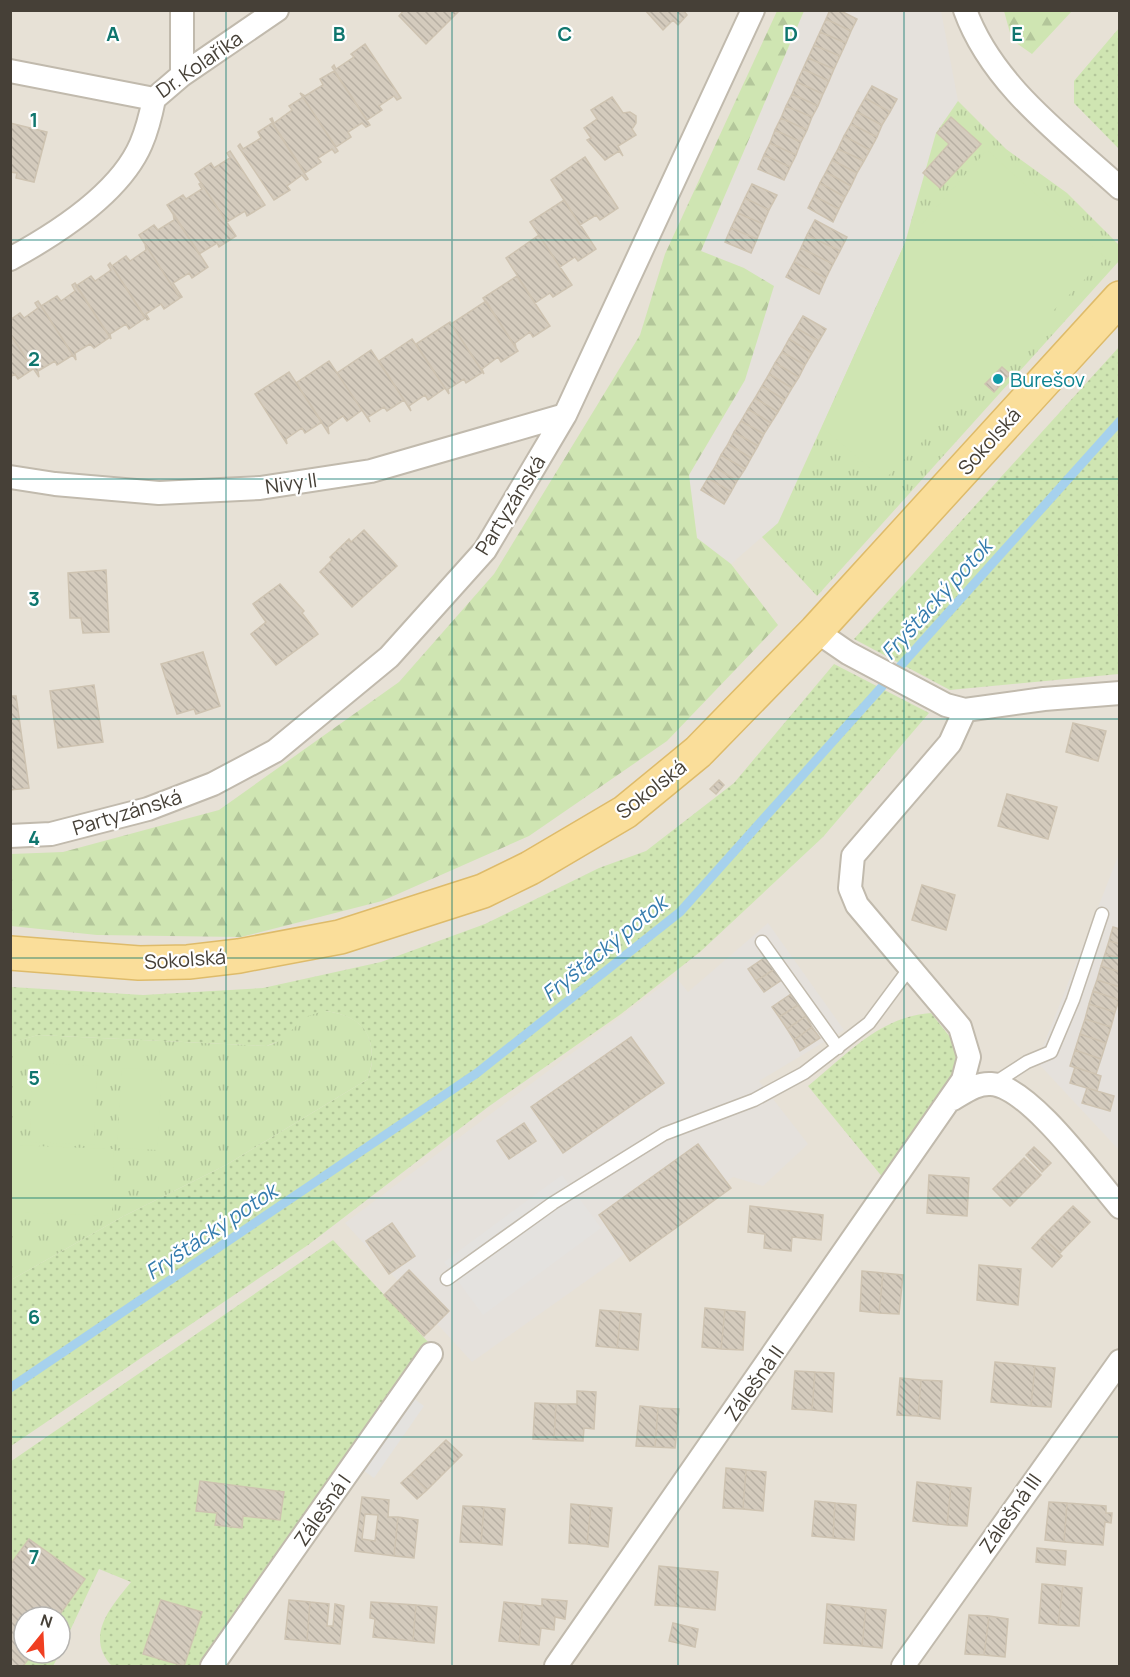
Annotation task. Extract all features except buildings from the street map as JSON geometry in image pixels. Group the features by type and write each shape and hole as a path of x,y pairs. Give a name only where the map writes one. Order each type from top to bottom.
{"main road":[{"name":"Sokolská","path":"10,953 139,963 188,962 239,956 340,937 483,891 530,868 625,812 698,752 816,631 1119,298"}],"street":[{"path":"182,10 182,75"},
{"name":"Dr. Kolaříka","path":"10,71 154,99 182,75 277,10"},
{"name":"Partyzánská","path":"10,836 51,834 148,809 213,784 275,751 389,657 485,550 565,415 753,10"},
{"path":"964,10 984,51 1002,76 1119,188"},
{"path":"10,259 64,225 112,184 141,145 154,99"},
{"name":"Nivy II","path":"10,477 55,484 159,493 260,488 371,471 565,415"},
{"path":"816,631 848,653 950,706 1119,693"},
{"name":"Zálešná II","path":"556,1666 952,1100 968,1069 967,1043 960,1028 857,905 850,888 850,869 854,856 950,743 950,706"},
{"path":"952,1100 981,1085 993,1084 1015,1091 1032,1106 1119,1207"},
{"name":"Zálešná I","path":"213,1666 431,1354"},
{"name":"Zálešná III","path":"903,1666 1119,1360"}],"lane":[{"path":"993,1084 1051,1052 1073,1000 1102,914"},
{"path":"762,942 838,1048"},
{"path":"447,1279 553,1203 664,1134 754,1100 804,1073 869,1023 909,969"}],"shaded area":[{"path":"11,11 1119,11 1119,1666 11,1666"},
{"path":"804,11 941,11 958,101 936,133 905,243 778,523 731,564 697,538 689,475 745,380 744,268 701,251"},
{"path":"1119,854 1119,1150 1037,1062"},
{"path":"768,923 844,1030 759,1081 808,1144 763,1186 733,1177 472,1362 345,1223 675,976 688,992"},
{"path":"562,1175 601,1228 483,1315 444,1262"},
{"path":"401,1389 424,1406 374,1478 350,1461"}],"green space":[{"path":"1004,10 1072,11 1032,54 1012,40"},
{"path":"777,11 804,11 701,251 744,268 774,286 745,380 689,475 697,538 731,564 778,625 667,741 529,836 382,901 241,937 97,935 11,926 11,854 63,852 219,810 399,682 494,574 640,335 665,254"},
{"path":"1119,28 1119,149 1074,103 1074,81"},
{"path":"958,101 1006,149 1067,193 1119,245 1119,261 817,596 762,537 778,523 905,243 936,133"},
{"path":"987,150 1106,258 884,480 822,427 905,243"},
{"path":"1119,347 1119,674 950,690 854,639"},
{"path":"834,664 929,713 823,837 700,952 621,1014 488,1107 308,1245 11,1446 11,1280 122,1217 226,1165 368,1079 372,1050 366,1032 354,1020 326,1011 280,1041 266,1046 38,1035 14,1042 11,1046 11,987 143,995 263,988 381,962 485,924 599,868 646,851 734,783"},
{"path":"326,1011 354,1020 366,1032 372,1049 372,1063 368,1079 226,1165 122,1217 11,1280 10,1046 13,1042 38,1035 266,1046 282,1039 306,1018"},
{"path":"931,1013 958,1047 952,1082 884,1179 808,1086 850,1050 880,1029 896,1021"},
{"path":"33,1063 97,1066 94,1145 30,1142"},
{"path":"122,1068 162,1070 157,1150 117,1148"},
{"path":"11,1145 114,1149 112,1216 11,1212"},
{"path":"333,1240 429,1343 201,1666 112,1666 100,1644 100,1633 109,1612 131,1582 99,1569 72,1626 72,1605 12,1605 12,1665 54,1665 11,1666 10,1462"}],"waterway":[{"name":"Fryštácký potok","path":"10,1388 477,1073 680,912 1120,421"}],"place":[{"name":"Burešov","path":"998,379"}]}
